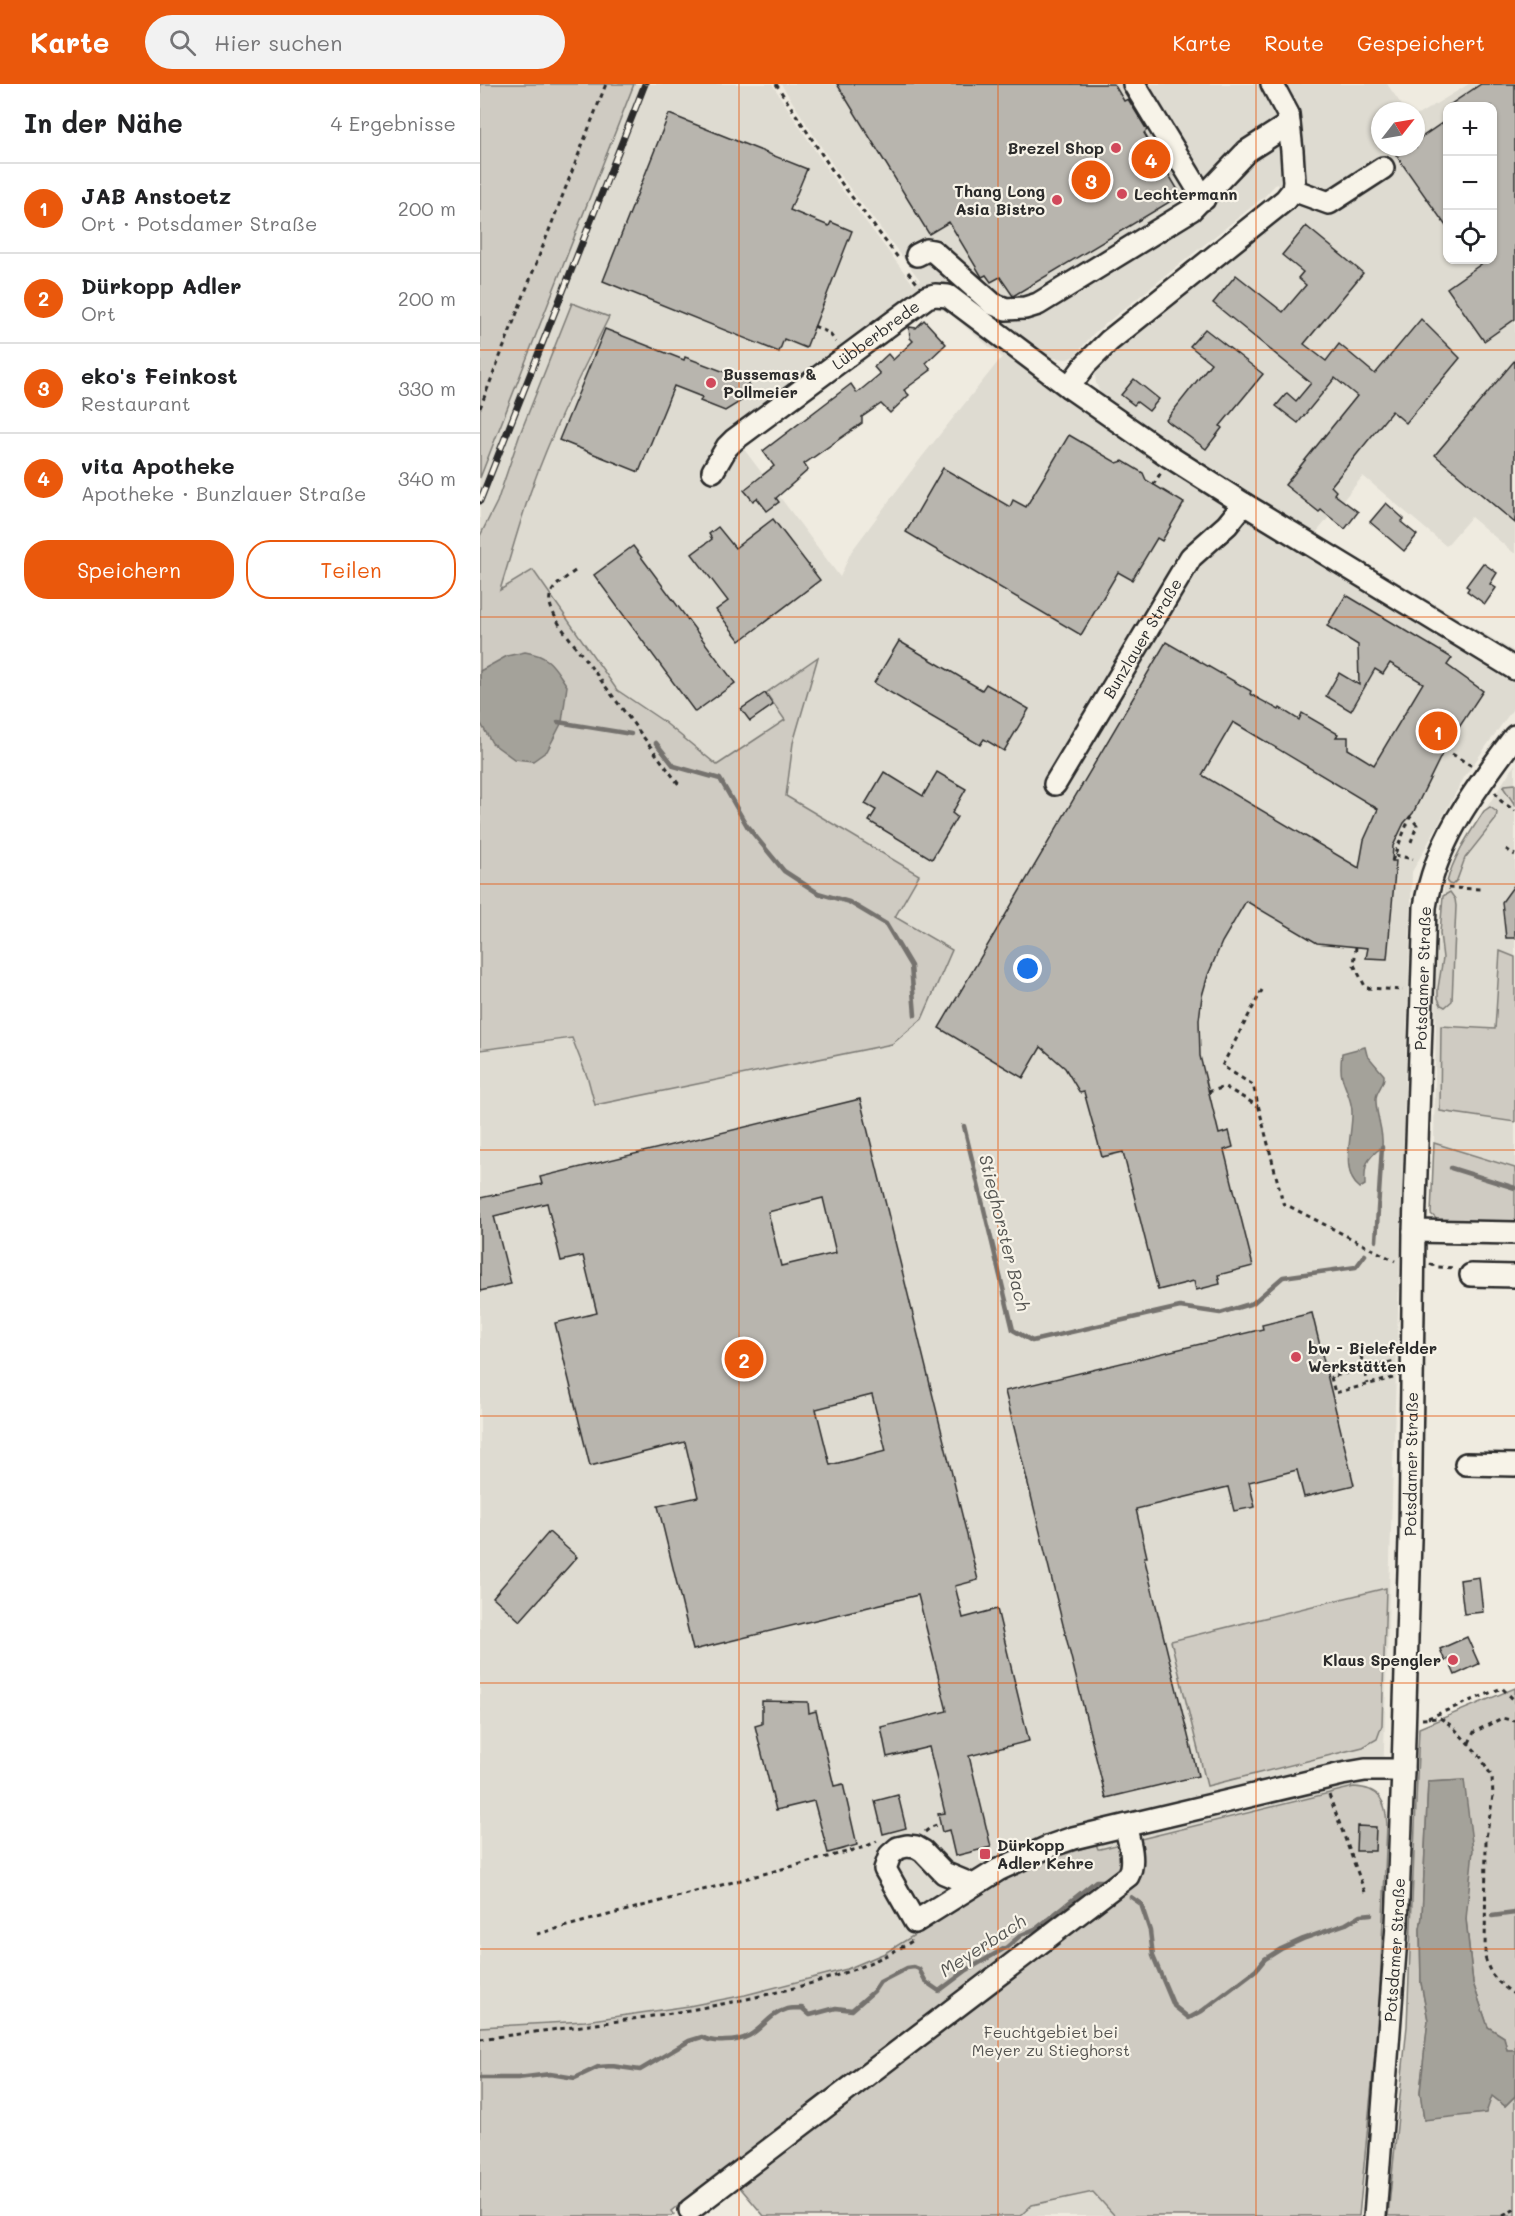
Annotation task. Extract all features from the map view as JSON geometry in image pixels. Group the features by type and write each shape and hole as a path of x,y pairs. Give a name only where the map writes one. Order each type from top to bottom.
{"street":[{"path":"1134,84 1204,199"},
{"path":"1069,387 1091,358 1109,341 1289,195 1295,175 1289,124 1285,105 1272,84"},
{"path":"908,262 927,249 933,251 999,308 1025,308 1048,298 1191,210 1248,151 1289,124"},
{"path":"1289,195 1329,203 1383,168"},
{"path":"931,296 948,296 959,303 1069,387 1142,438 1244,504 1515,669"},
{"name":"Lübberbrede","path":"713,471 723,452 734,440 931,296"},
{"name":"Bunzlauer Straße","path":"1054,784 1191,557 1227,525 1244,504"},
{"name":"Potsdamer Straße","path":"1375,2216 1397,1925 1410,1549 1406,1263 1414,1231 1423,947 1428,887 1436,862 1457,818 1515,736"},
{"path":"1414,1231 1515,1233"},
{"path":"1471,1275 1515,1276"},
{"path":"1466,1464 1515,1465"},
{"path":"974,1885 944,1873 923,1851 916,1847 898,1848 890,1855 885,1869 915,1930 974,1885 1013,1862 1050,1846 1323,1778 1365,1770 1403,1770"},
{"path":"690,2210 1128,1876 1131,1860 1125,1826"}],"path":[{"path":"480,408 606,84"},
{"path":"776,84 836,176 908,262 931,296"},
{"path":"814,326 830,333 847,357"},
{"path":"575,571 553,588 549,598 551,611 681,786"},
{"path":"1392,861 1392,856 1395,855 1410,817 1417,825 1411,842"},
{"path":"1506,849 1515,855"},
{"path":"1395,855 1413,859"},
{"path":"1428,887 1481,889"},
{"path":"1356,947 1354,965 1366,988 1406,990"},
{"path":"1262,990 1222,1066 1253,1085 1283,1203 1406,1263 1427,1263 1437,1267 1461,1268 1471,1275"},
{"path":"1208,1092 1225,1087 1258,1106"},
{"path":"1361,1356 1368,1384"},
{"path":"1396,1377 1335,1393 1331,1385 1331,1377 1397,1361"},
{"path":"1515,1701 1502,1688 1424,1719 1440,1718 1452,1726 1480,1756 1492,1777 1493,1796 1486,1838 1485,1957 1489,1970 1515,1995"},
{"path":"1469,1743 1474,1732 1502,1718 1515,1721"},
{"path":"1323,1778 1366,1895"},
{"path":"931,1827 940,1824"},
{"path":"537,1934 865,1847 880,1840"},
{"path":"480,2039 715,2006 811,1984 866,1966 887,1956 915,1930"},
{"path":"1503,2216 1515,2209"}],"shaded area":[{"path":"634,84 772,84 833,178 913,284 920,280 838,173 781,84 1387,84 1400,102 1371,102 1371,156 1425,156 1425,111 1469,84 1515,84 1515,554 1471,517 1446,546 1363,476 1316,533 1515,652 1515,706 1465,776 1412,872 1383,1780 1100,1849 1096,1844 1049,1859 996,1884 873,1959 818,1978 689,2006 585,2021 480,2027 480,1050 573,1038 595,1105 894,917 919,876 786,797 793,743 817,658 785,720 717,765 663,721 617,690 533,570 500,590 530,493 546,452 608,317 572,304 480,564 480,463","holes":["1276,184 1298,200 1112,351 1095,375 1101,395 1050,358 1074,357 1093,334 1264,197","936,308 950,313 1002,357 921,458 851,552 840,577 743,448 921,313"]},
{"path":"525,652 541,656 551,663 567,686 562,722 547,751 533,761 514,759 492,743 480,722 480,671 507,656"},
{"path":"1515,764 1515,1168 1434,1143 1437,955 1444,887 1460,848"},
{"path":"1365,1047 1367,1055 1384,1075 1376,1098 1382,1147 1372,1155 1367,1163 1365,1185 1360,1188 1350,1173 1348,1153 1352,1107 1342,1077 1341,1065 1342,1053"},
{"path":"1464,1780 1473,1850 1466,1919 1473,1983 1488,2027 1504,2037 1507,2050 1515,2050 1515,2096 1505,2106 1492,2096 1486,2113 1424,2120 1420,2092 1428,2020 1421,1983 1420,1929 1428,1782"},
{"path":"1093,2192 1115,2216 1020,2216 1031,2205"}],"green space":[{"path":"480,84 634,84 480,478"},
{"path":"572,303 609,317 547,448 522,517 500,590 533,570 617,690 663,721 717,765 785,720 766,693 818,657 793,743 786,796 919,875 895,917 952,950 922,1019 892,1044 595,1105 588,1079 572,1038 480,1050 480,536 497,502 520,434"},
{"path":"1515,784 1515,805 1503,787"},
{"path":"1490,807 1497,812 1496,819 1465,858 1457,880 1452,885 1449,884 1447,882 1458,853 1484,811"},
{"path":"1450,892 1455,899 1456,906 1452,1001 1445,1007 1441,1005 1438,998 1443,958 1440,933 1443,896"},
{"path":"1500,951 1515,957 1515,1122 1440,1111 1441,1026 1495,1029"},
{"path":"1434,1143 1515,1168 1515,1226 1440,1222 1431,1214"},
{"path":"1386,1588 1382,1725 1377,1739 1363,1747 1207,1786 1171,1641"},
{"path":"1515,1688 1515,2050 1507,2050 1504,2037 1488,2027 1473,1983 1466,1919 1464,1780 1428,1782 1420,1929 1421,1983 1428,2020 1420,2092 1424,2120 1492,2096 1505,2106 1515,2096 1515,2216 1388,2216 1407,2026 1419,1728"},
{"name":"Feuchtgebiet bei Meyer zu Stieghorst","path":"1354,1787 1370,1790 1380,1797 1385,1809 1387,1825 1379,2012 1359,2216 1115,2216 1093,2192 1032,2205 1020,2216 764,2216 738,2185 852,2097 838,2082 672,2211 674,2214 671,2216 480,2216 480,2027 585,2021 689,2006 745,1995 847,1969 885,1953 1009,1877 1049,1859 1096,1844 1100,1849"}],"building":[{"path":"837,84 1114,84 1124,101 1128,99 1147,130 1144,133 1181,195 1013,296 1000,277 991,282 986,275 982,277 949,222 929,234"},
{"path":"1481,84 1515,84 1515,319 1484,341 1447,288 1481,264 1497,264 1497,102 1454,102"},
{"path":"669,114 807,169 790,210 829,226 831,222 852,231 806,348 784,339 779,352 603,281"},
{"path":"1443,122 1443,222 1397,156 1425,156 1425,135"},
{"path":"1306,226 1363,273 1304,344 1326,361 1339,344 1375,374 1421,319 1460,358 1406,423 1392,411 1331,486 1336,491 1334,494 1358,512 1345,529 1285,485 1357,396 1335,378 1298,423 1276,406 1287,393 1296,401 1311,383 1213,303 1236,275 1283,312 1306,285 1298,278 1303,272 1282,255"},
{"path":"924,320 946,344 926,363 931,370 904,390 909,395 890,413 881,404 862,417 862,423 804,464 808,470 776,498 779,502 767,511 757,498 753,501 744,490 774,466 763,451 851,384 857,393 880,374 874,367 888,354 893,360 913,341 910,338 909,327 916,328"},
{"path":"605,329 684,360 685,357 746,380 754,393 725,411 700,401 702,397 674,386 639,472 559,440"},
{"path":"1205,329 1263,374 1220,426 1222,428 1206,449 1166,420 1211,363 1190,346"},
{"path":"1515,360 1515,523 1435,455"},
{"path":"1134,379 1159,399 1149,411 1137,402 1134,405 1121,395"},
{"path":"1069,435 1117,463 1123,461 1143,473 1146,480 1184,503 1162,541 1157,538 1132,580 1118,572 1081,635 906,532 943,468 1010,507 1013,500 1026,507"},
{"path":"1386,503 1404,519 1401,522 1417,535 1404,551 1370,522"},
{"path":"773,519 820,580 740,641 716,610 728,601 692,554 712,539 709,534 718,527 735,548"},
{"path":"633,546 735,683 695,712 594,575"},
{"path":"1483,563 1497,573 1490,584 1496,588 1485,604 1467,591 1469,588 1466,586"},
{"path":"1346,595 1452,658 1447,665 1483,691 1444,750 1413,813 1404,823 1393,846 1392,861 1396,861 1387,959 1366,958 1368,948 1317,943 1246,901 1222,942 1202,996 1199,1020 1200,1056 1219,1134 1229,1131 1233,1147 1224,1150 1253,1266 1218,1275 1220,1284 1196,1290 1194,1281 1158,1290 1123,1152 1102,1157 1084,1092 1080,1093 1065,1068 1041,1047 1023,1078 939,1028 1166,642 1251,691 1250,694 1279,710 1280,708 1299,720 1302,713 1338,734 1336,737 1348,737 1348,749 1374,765 1423,683 1390,663 1383,674 1375,669 1351,711 1326,696 1339,673 1359,685 1358,645 1327,626","holes":["1233,722 1378,809 1364,840 1359,868 1202,775"]},
{"path":"899,641 982,690 986,684 1029,709 1004,751 984,739 980,745 874,683"},
{"path":"765,693 773,705 750,721 741,709"},
{"path":"884,772 923,796 937,772 966,789 952,813 957,817 932,859 869,821 876,810 865,804"},
{"path":"1515,884 1515,938 1506,938 1502,902"},
{"path":"860,1099 978,1580 955,1586 963,1618 997,1609 1029,1741 969,1756 991,1847 955,1856 949,1830 942,1832 938,1814 945,1813 929,1747 887,1757 881,1727 947,1711 918,1595 693,1650 658,1506 698,1497 685,1442 590,1466 555,1323 597,1313 583,1256 561,1261 547,1203 494,1216 511,1284 480,1291 480,1198 542,1184 540,1177","holes":["823,1198 836,1253 781,1266 768,1212","872,1395 886,1451 830,1465 816,1409"]},
{"path":"1312,1313 1354,1485 1304,1497 1297,1470 1249,1482 1255,1507 1234,1511 1228,1487 1136,1509 1147,1557 1144,1557 1198,1776 1106,1798 1005,1391 1263,1329 1262,1325"},
{"path":"549,1532 577,1557 520,1621 493,1597"},
{"path":"1479,1577 1483,1612 1464,1614 1460,1580"},
{"path":"1467,1637 1479,1664 1455,1675 1448,1659 1445,1661 1440,1649"},
{"path":"762,1701 808,1702 809,1713 816,1711 834,1786 843,1784 857,1845 828,1853 814,1801 776,1810 755,1726 762,1724"},
{"path":"898,1795 906,1828 883,1834 875,1801"},
{"path":"1357,1826 1376,1827 1375,1851 1356,1851"}],"waterway":[{"path":"558,722 631,734"},
{"path":"656,743 674,766 720,779 747,826 784,871 818,893 849,902 886,924 911,966 915,1015"},
{"name":"Stieghorster Bach","path":"964,1126 1013,1330 1032,1341 1180,1307 1220,1313 1253,1303 1283,1277 1356,1267 1365,1255"},
{"name":"Stieghorster Bach","path":"1376,1241 1382,1147"},
{"name":"Stieghorster Bach","path":"1451,1168 1515,1188"},
{"name":"Meyerbach","path":"480,2078 518,2078 550,2074 575,2078 598,2067 612,2066 640,2070 689,2041 702,2037 719,2041 746,2037 754,2033 771,2017 787,2009 802,2008 810,2015 836,2008 852,2010 874,1991 880,1982 907,1968 919,1969 926,1982 939,1991 967,1970 1007,1947 1021,1935 1037,1928 1096,1881 1104,1881"},
{"name":"Meyerbach","path":"1131,1897 1141,1904 1150,1931 1153,1956 1174,2006 1189,2018 1202,2011 1256,1970 1265,1959 1281,1949 1346,1924 1361,1915 1371,1914"},
{"name":"Meyerbach","path":"1492,1916 1515,1913"}],"railway":[{"path":"480,501 645,84"}],"place":[{"name":"Brezel Shop","path":"1116,148"},
{"name":"vita Apotheke","path":"1151,159"},
{"name":"eko's Feinkost","path":"1091,180"},
{"name":"Lechtermann","path":"1122,194"},
{"name":"Thang Long Asia Bistro","path":"1057,200"},
{"name":"Bussemas & Pollmeier","path":"711,383"},
{"name":"JAB Anstoetz","path":"1438,731"},
{"name":"bw - Bielefelder Werkstätten","path":"1296,1357"},
{"name":"Dürkopp Adler","path":"744,1359"},
{"name":"Klaus Spengler","path":"1453,1660"},
{"name":"Dürkopp Adler Kehre","path":"985,1854"}]}
